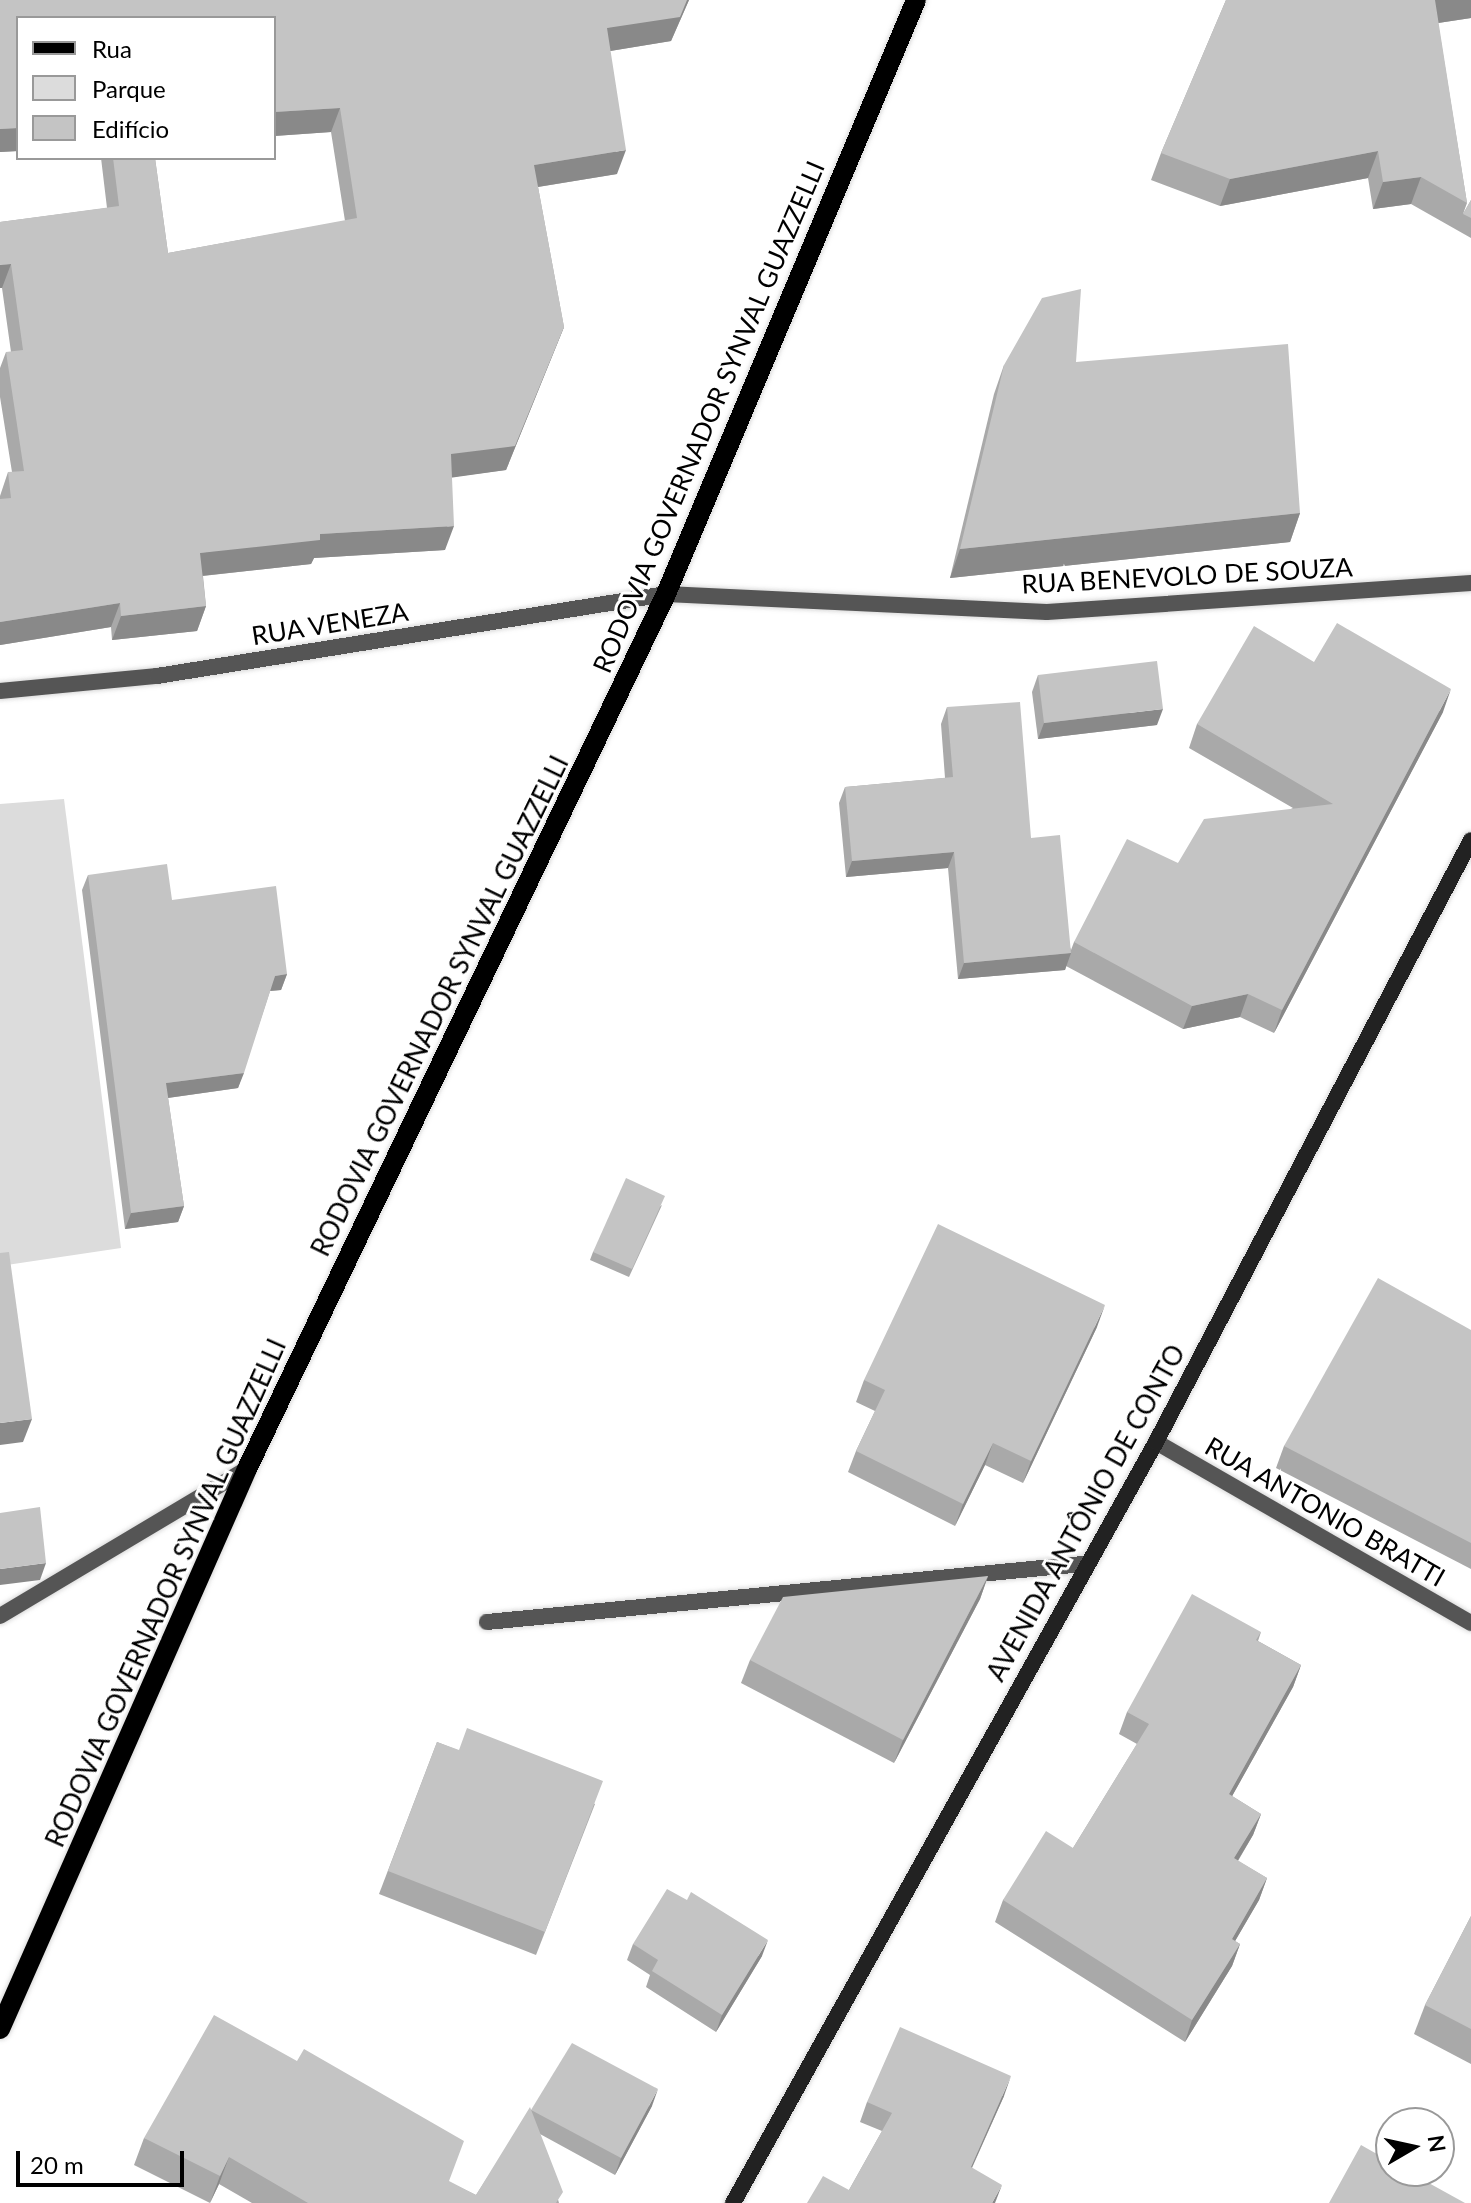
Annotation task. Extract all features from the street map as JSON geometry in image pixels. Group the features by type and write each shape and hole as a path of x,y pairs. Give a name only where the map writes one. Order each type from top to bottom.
{"main road":[{"name":"RODOVIA GOVERNADOR SYNVAL GUAZZELLI","path":"0,2029 247,1469 666,594 916,0"}],"street":[{"name":"RUA BENEVOLO DE SOUZA","path":"666,594 1047,612 1471,583"},
{"name":"RUA VENEZA","path":"0,691 157,676 666,594"},
{"name":"AVENIDA ANTÔNIO DE CONTO","path":"733,2203 1083,1564 1156,1442 1471,840"},
{"name":"RUA ANTONIO BRATTI","path":"1156,1442 1471,1623"},
{"path":"0,1616 247,1469"},
{"path":"487,1622 1083,1564"}],"green space":[{"path":"64,799 121,1248 0,1266 0,804"}],"building":[{"path":"0,0 687,0 680,17 607,28 626,150 534,165 564,327 515,446 451,454 454,526 320,534 320,540 200,553 206,606 121,616 120,603 0,622 0,499 11,498 8,472 24,471 6,352 23,350 11,264 0,265 0,222 119,206 113,160 155,160 168,253 357,218 340,108 276,112 276,16 16,16 16,128 0,129"},
{"path":"1226,0 1435,0 1467,203 1421,177 1383,182 1378,151 1230,179 1161,153"},
{"path":"1471,200 1471,218 1463,214"},
{"path":"1081,289 1076,362 1288,344 1300,513 960,549 1004,365 1042,298"},
{"path":"1337,623 1451,689 1282,1010 1248,994 1192,1006 1074,942 1127,839 1178,863 1204,819 1333,804 1197,724 1254,626 1314,662"},
{"path":"1157,661 1163,709 1044,723 1038,675"},
{"path":"1020,702 1031,838 1060,835 1071,953 964,963 954,852 852,861 845,787 953,777 947,707"},
{"path":"167,864 172,900 276,886 287,974 275,976 244,1073 166,1083 184,1206 131,1213 88,875"},
{"path":"626,1178 665,1196 632,1269 593,1252"},
{"path":"938,1224 1105,1305 1031,1461 993,1443 963,1504 856,1451 885,1390 864,1380"},
{"path":"9,1252 32,1419 0,1423 0,1253"},
{"path":"1378,1278 1471,1330 1471,1543 1284,1446"},
{"path":"40,1507 46,1563 0,1569 0,1513"},
{"path":"988,1576 903,1740 750,1660 783,1597"},
{"path":"1192,1594 1261,1632 1256,1640 1301,1665 1229,1794 1261,1814 1234,1858 1267,1878 1232,1939 1240,1944 1192,2020 1003,1900 1046,1831 1073,1848 1149,1724 1127,1712"},
{"path":"467,1728 603,1781 545,1932 388,1871 437,1742 459,1750"},
{"path":"667,1889 687,1900 691,1892 768,1940 722,2015 652,1971 658,1960 633,1944"},
{"path":"1471,1916 1471,2029 1425,2005"},
{"path":"214,2015 297,2061 304,2049 464,2141 449,2181 476,2195 530,2107 563,2192 556,2203 308,2203 229,2157 220,2176 144,2138"},
{"path":"900,2027 1011,2076 971,2167 1002,2185 992,2203 807,2203 823,2176 849,2190 892,2113 867,2102"},
{"path":"572,2043 658,2089 621,2158 531,2110"},
{"path":"1361,2145 1375,2153 1375,2187 1436,2187 1465,2203 1329,2203"}]}
